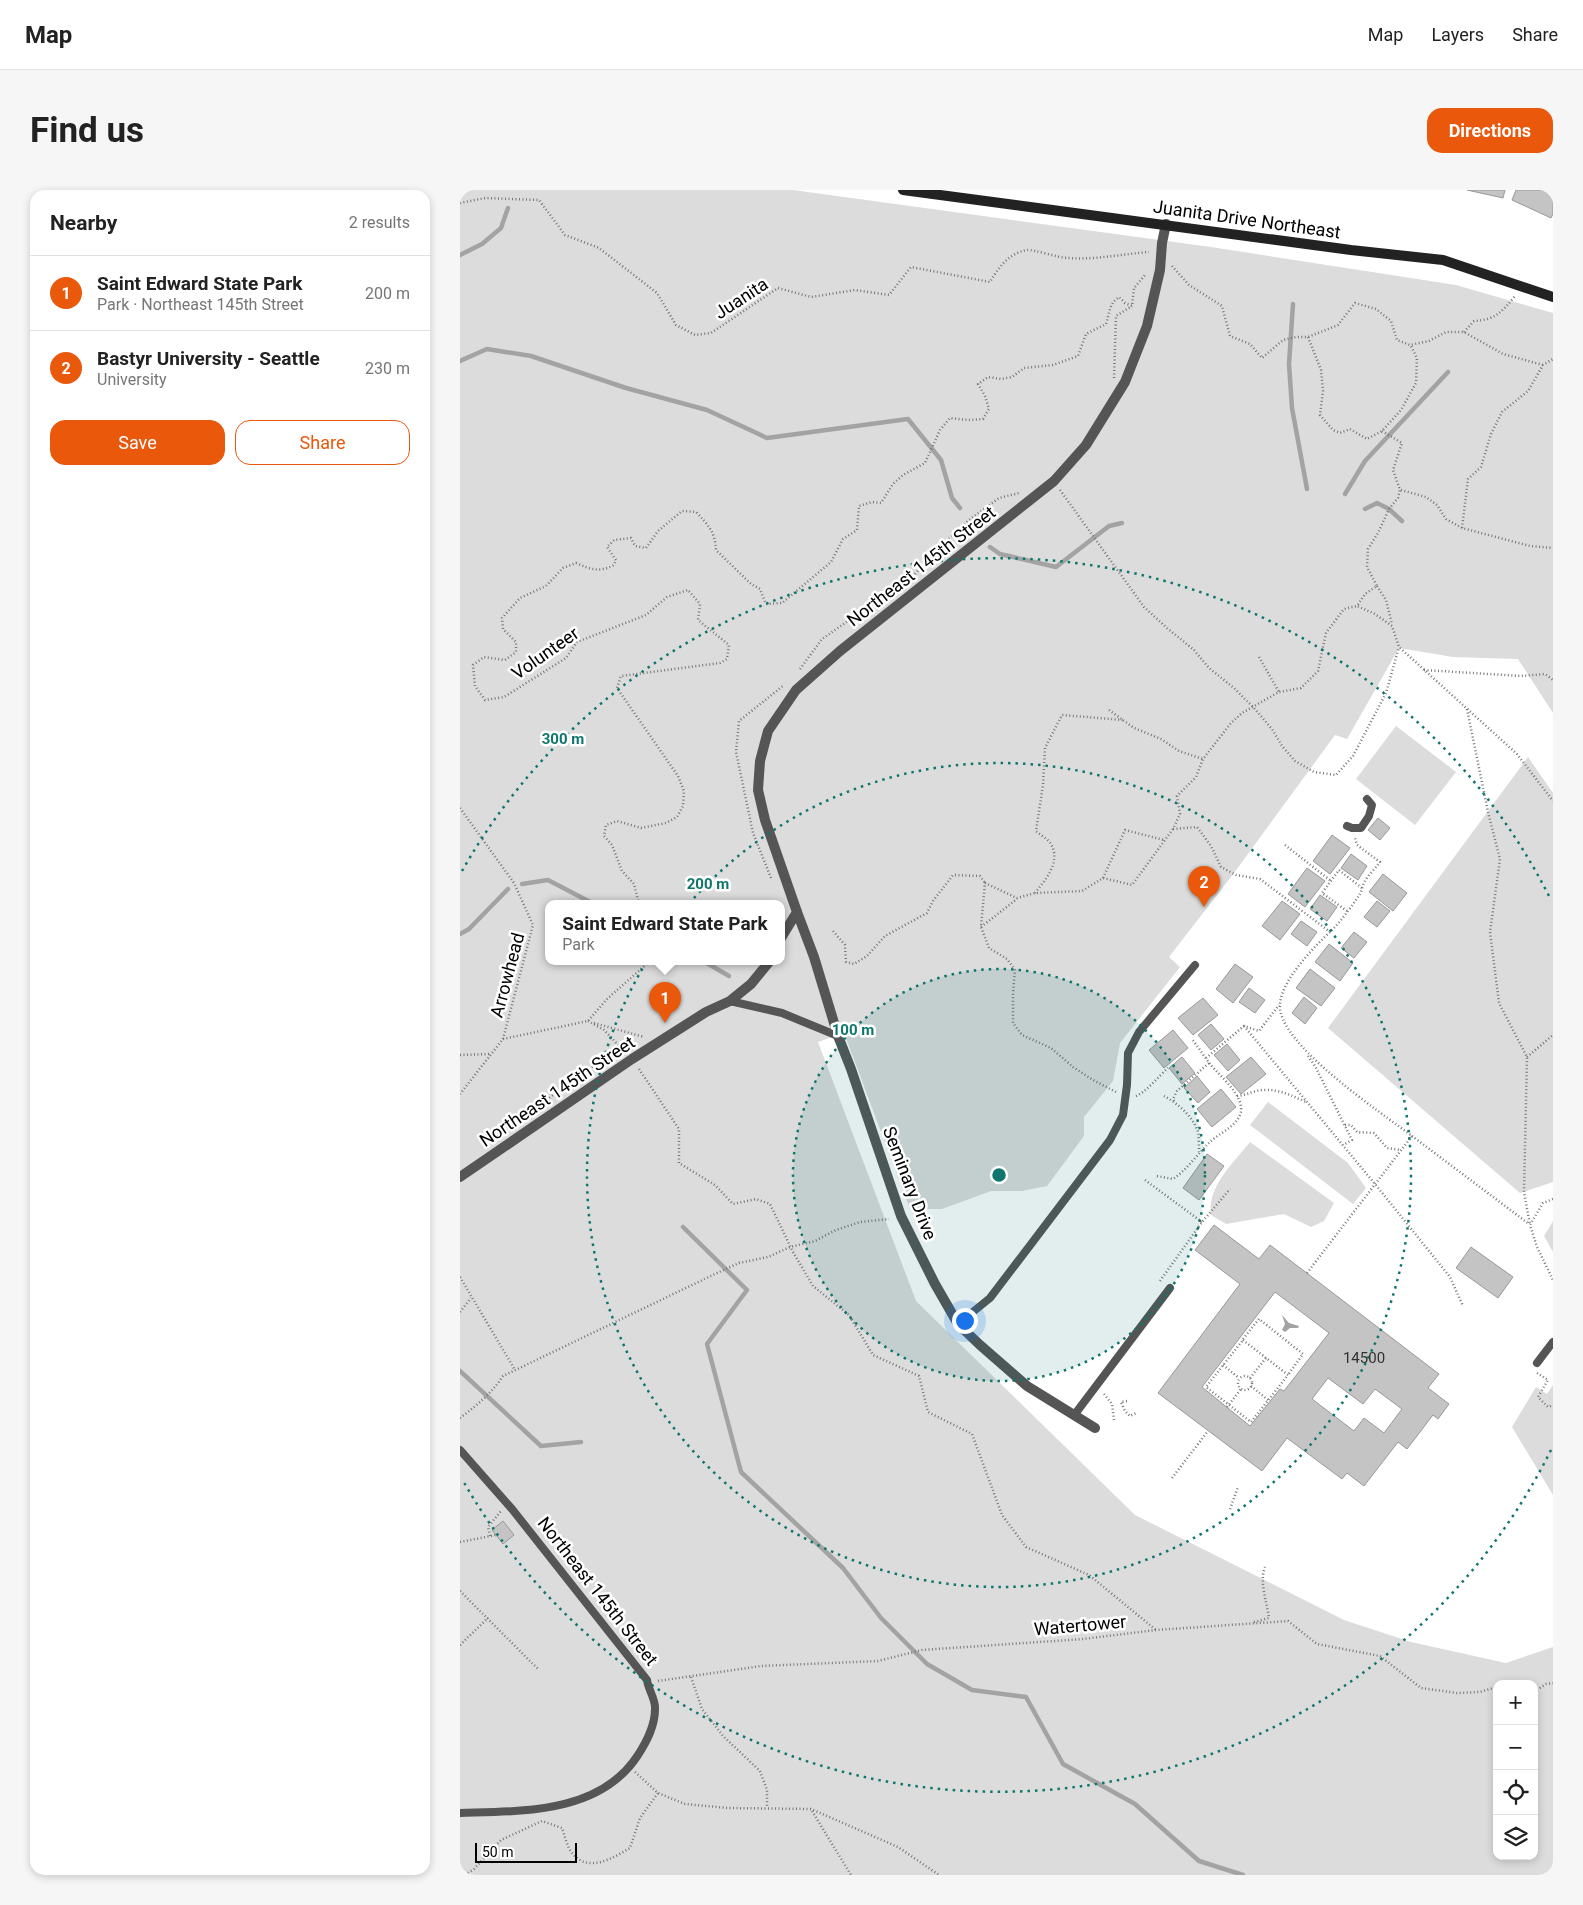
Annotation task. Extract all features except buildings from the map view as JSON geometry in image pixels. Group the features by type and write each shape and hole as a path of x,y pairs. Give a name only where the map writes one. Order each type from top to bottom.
{"main road":[{"name":"Juanita Drive Northeast","path":"903,190 1351,250 1443,260 1553,297"}],"street":[{"name":"Northeast 145th Street","path":"797,912 765,820 758,790 760,761 768,731 796,690 840,651 1054,481 1086,445 1126,382 1147,326 1160,270 1162,243 1166,224"},
{"path":"785,932 797,912"},
{"name":"Seminary Drive","path":"797,912 901,1216 935,1284 958,1324 1027,1386 1095,1428"},
{"name":"Northeast 145th Street","path":"460,1178 632,1059 706,1012 730,1001 752,984 767,965"}],"lane":[{"path":"1350,827 1361,828 1369,816 1372,805 1367,799"},
{"path":"958,1324 990,1298 1110,1140 1123,1115 1128,1053 1139,1032 1195,965"},
{"path":"730,1001 782,1013 838,1036"},
{"path":"1075,1414 1170,1288"},
{"path":"1537,1363 1553,1342"},
{"name":"Northeast 145th Street","path":"460,1450 507,1504 647,1680 656,1708 649,1738 630,1768 605,1788 581,1799 532,1810 460,1813"}],"path":[{"name":"Juanita","path":"460,203 485,198 539,200 565,235 600,248 657,293 676,325 695,335 711,333 778,288 810,297 855,290 890,295 911,267 990,282 1001,263 1028,250 1069,258 1111,258 1126,254 1151,252"},
{"path":"1150,246 1150,257"},
{"path":"1169,263 1189,285 1222,306 1230,336 1250,344 1262,358 1283,340 1308,337 1338,325 1355,304 1376,309 1391,321 1397,340 1410,345 1429,341 1446,332 1464,332 1503,354 1543,366"},
{"name":"Volunteer","path":"638,900 634,884 622,871 612,845 604,836 606,825 618,821 641,828 666,824 677,817 683,806 684,791 678,776 617,688 621,676 720,663 727,658 729,645 698,620 700,604 688,590 667,597 646,615 577,642 566,658 504,697 485,700 475,686 473,665 484,657 505,660 516,652 516,642 503,629 502,618 520,598 546,586 564,568 576,563 594,570 605,570 614,565 616,560 607,547 614,540 631,538 635,546 646,548 658,531 682,511 696,512 715,537 716,550 751,584 760,589 766,604 782,603 831,562 843,539 857,530 859,506 872,502 881,503 893,484 925,463 940,430 950,418 983,419 989,409 985,396 978,384 988,377 1001,379 1012,377 1024,368 1053,366 1078,356 1086,334 1106,324 1114,302 1119,297 1125,303 1132,306 1134,288 1145,277 1147,267"},
{"path":"1464,332 1474,321 1488,321 1503,310 1524,286"},
{"path":"1308,337 1321,370 1323,391 1320,415 1333,430 1340,433 1350,430 1367,438 1382,431 1401,410 1416,383 1417,358 1410,345"},
{"path":"1462,528 1468,478 1481,467 1491,434 1502,412 1528,391 1543,366 1553,359"},
{"path":"1382,431 1402,443 1394,470 1400,490 1398,498 1389,509 1368,549 1367,567 1376,586 1386,600 1399,647 1517,754 1553,801"},
{"path":"1054,481 1144,607 1194,650 1209,668 1234,688 1254,708 1295,761 1314,772 1336,776 1353,756 1386,693 1399,647"},
{"path":"1400,490 1426,497 1437,505 1446,519 1462,528 1530,546 1553,548"},
{"path":"1357,606 1365,594 1376,586"},
{"path":"1103,878 1132,885 1173,829 1180,814 1177,796 1196,777 1203,759 1231,723 1242,713 1254,708 1279,692 1301,688 1318,671 1326,633 1344,608 1357,606 1375,614 1392,626"},
{"path":"1259,657 1279,692"},
{"path":"1424,670 1521,676 1545,674 1553,680"},
{"path":"1467,709 1500,860 1490,932 1499,1003 1527,1057 1524,1192 1530,1225 1537,1247 1553,1280"},
{"path":"1109,710 1134,728 1161,739 1180,751 1203,759"},
{"path":"1035,893 1048,876 1055,857 1050,843 1036,831 1043,785 1045,748 1062,715 1123,720"},
{"name":"Arrowhead","path":"460,808 514,883 533,925 503,1039 460,1094"},
{"path":"460,819 466,816"},
{"path":"1173,829 1197,827 1212,846 1221,867 1236,876 1260,879 1330,932"},
{"path":"1244,1026 1260,1031 1279,1005 1287,984 1322,938 1330,932 1362,892 1364,882 1380,862 1357,845 1350,827"},
{"path":"980,927 1017,898 1035,893 1082,891 1103,878 1125,830 1164,840"},
{"path":"1285,846 1331,881"},
{"path":"1347,911 1322,893 1339,870 1362,888"},
{"path":"833,931 845,945 846,962 854,964 867,956 885,936 927,913 933,901 953,875 980,876 985,883 1017,898"},
{"path":"985,883 980,927 989,948 1007,960 1014,970 1013,1023 1022,1035 1051,1048 1073,1067 1093,1080 1125,1095 1136,1096 1143,1094 1153,1081 1168,1068"},
{"path":"588,1022 607,999 647,965"},
{"path":"1279,1005 1293,1036 1315,1066 1352,1140 1343,1145"},
{"path":"503,1039 588,1022 644,1037"},
{"path":"588,1022 604,1030 632,1059 679,1129 679,1163 715,1185 733,1204 756,1199 770,1204 790,1247 813,1286 849,1315 873,1356 919,1376 928,1412 972,1434 1002,1516 1026,1547 1089,1575 1156,1630"},
{"path":"1206,1058 1244,1026"},
{"path":"1244,1026 1450,1277 1463,1306"},
{"path":"1527,1057 1553,1035"},
{"path":"1158,1176 1173,1179 1182,1172 1199,1152 1238,1120 1242,1108 1237,1096 1209,1063 1192,1039"},
{"path":"1302,1048 1412,1136 1530,1225"},
{"path":"460,1054 491,1054"},
{"path":"1176,1104 1173,1099 1178,1091 1209,1063"},
{"path":"1237,1096 1262,1090 1271,1090 1282,1092 1307,1102"},
{"path":"1164,1096 1176,1104 1195,1124 1198,1134 1199,1152"},
{"path":"1345,1125 1351,1125 1357,1132 1374,1133 1387,1148 1401,1150"},
{"path":"1307,1274 1412,1136"},
{"path":"1145,1180 1202,1222"},
{"path":"1160,1281 1202,1222 1230,1189"},
{"path":"1530,1225 1543,1203 1553,1198"},
{"path":"460,1418 484,1398 503,1376 717,1273 739,1263 768,1258 790,1247 815,1241 836,1230 860,1222 901,1216"},
{"path":"460,1277 515,1370"},
{"path":"460,1312 472,1297"},
{"path":"1259,1319 1303,1354 1251,1422 1206,1387 1243,1340 1259,1319"},
{"path":"1243,1340 1288,1375"},
{"path":"1266,1358 1250,1378 1251,1386 1268,1400"},
{"path":"1223,1365 1239,1378"},
{"path":"1533,1371 1548,1380 1538,1397 1548,1407 1553,1405"},
{"path":"1239,1378 1245,1375 1250,1378"},
{"path":"1239,1378 1238,1385 1241,1389"},
{"path":"1241,1389 1247,1389 1251,1386"},
{"path":"1228,1406 1241,1389"},
{"path":"1104,1394 1112,1404 1114,1420"},
{"path":"1127,1400 1122,1402 1124,1411 1130,1416 1136,1413"},
{"path":"1172,1478 1208,1430"},
{"path":"1230,1509 1238,1487"},
{"path":"490,1536 488,1527 507,1504"},
{"path":"460,1542 496,1535"},
{"path":"1266,1567 1263,1573 1263,1584 1269,1618"},
{"path":"460,1591 539,1670"},
{"path":"460,1644 488,1618"},
{"path":"1247,1624 1269,1618 1277,1622"},
{"name":"Watertower","path":"648,1683 761,1666 878,1661 922,1650 1083,1639 1156,1630 1288,1621 1317,1644 1380,1656 1421,1688 1457,1693 1480,1692 1493,1688"},
{"path":"691,1677 702,1709 723,1736 760,1771 767,1790 767,1808"},
{"path":"1538,1689 1546,1684 1553,1683"},
{"path":"630,1768 658,1793 685,1804 728,1808 811,1809 898,1847 939,1875"},
{"path":"465,1875 474,1869 501,1840 542,1821 562,1828 572,1853 581,1861 594,1863 612,1859 630,1848 640,1818 658,1793"},
{"path":"811,1809 851,1875"}],"shaded area":[{"path":"460,190 793,190 1211,247 1456,285 1553,313 1553,713 1518,659 1453,657 1399,648 1347,739 1335,735 1234,873 1169,957 1180,967 1120,1043 1113,1081 1084,1117 1084,1136 1047,1186 1022,1191 991,1191 942,1209 910,1209 844,1033 818,1042 916,1301 1135,1515 1344,1620 1411,1642 1506,1663 1553,1647 1553,1875 460,1875"},
{"path":"1396,726 1456,772 1415,825 1356,779"},
{"path":"1528,757 1553,793 1553,1182 1520,1193 1328,1028"},
{"path":"1268,1102 1348,1163 1366,1188 1353,1204 1250,1125"},
{"path":"1250,1142 1334,1203 1324,1221 1311,1227 1284,1214 1226,1224 1211,1215 1213,1194 1217,1185"},
{"path":"1553,1221 1553,1252 1544,1236"},
{"path":"1282,1315 1289,1323 1299,1326 1298,1328 1290,1328 1285,1332 1282,1330 1285,1324"},
{"path":"1553,1385 1553,1495 1512,1427 1536,1387 1547,1394"}],"waterway":[{"path":"460,255 482,244 501,228 508,208"},
{"path":"1293,304 1289,364 1292,408 1307,489"},
{"path":"460,361 487,349 531,356 626,388 707,410 767,438 908,419 941,460 952,498 960,508"},
{"path":"1345,494 1365,461 1448,372"},
{"path":"1365,509 1377,503 1389,509 1402,521"},
{"path":"990,547 1000,554 1056,567 1109,526 1122,523"},
{"path":"522,884 548,880 586,900"},
{"path":"460,934 469,929 508,889"},
{"path":"710,965 729,976"},
{"path":"683,1227 747,1290 707,1344 741,1472 843,1568 881,1618 927,1664 972,1690 1026,1697 1063,1764 1135,1804 1199,1861 1243,1875"},
{"path":"460,1371 541,1446 581,1442"}],"place":[{"name":"Bastyr University - Seattle","path":"1204,907"},
{"name":"Saint Edward State Park","path":"665,1023"}]}
